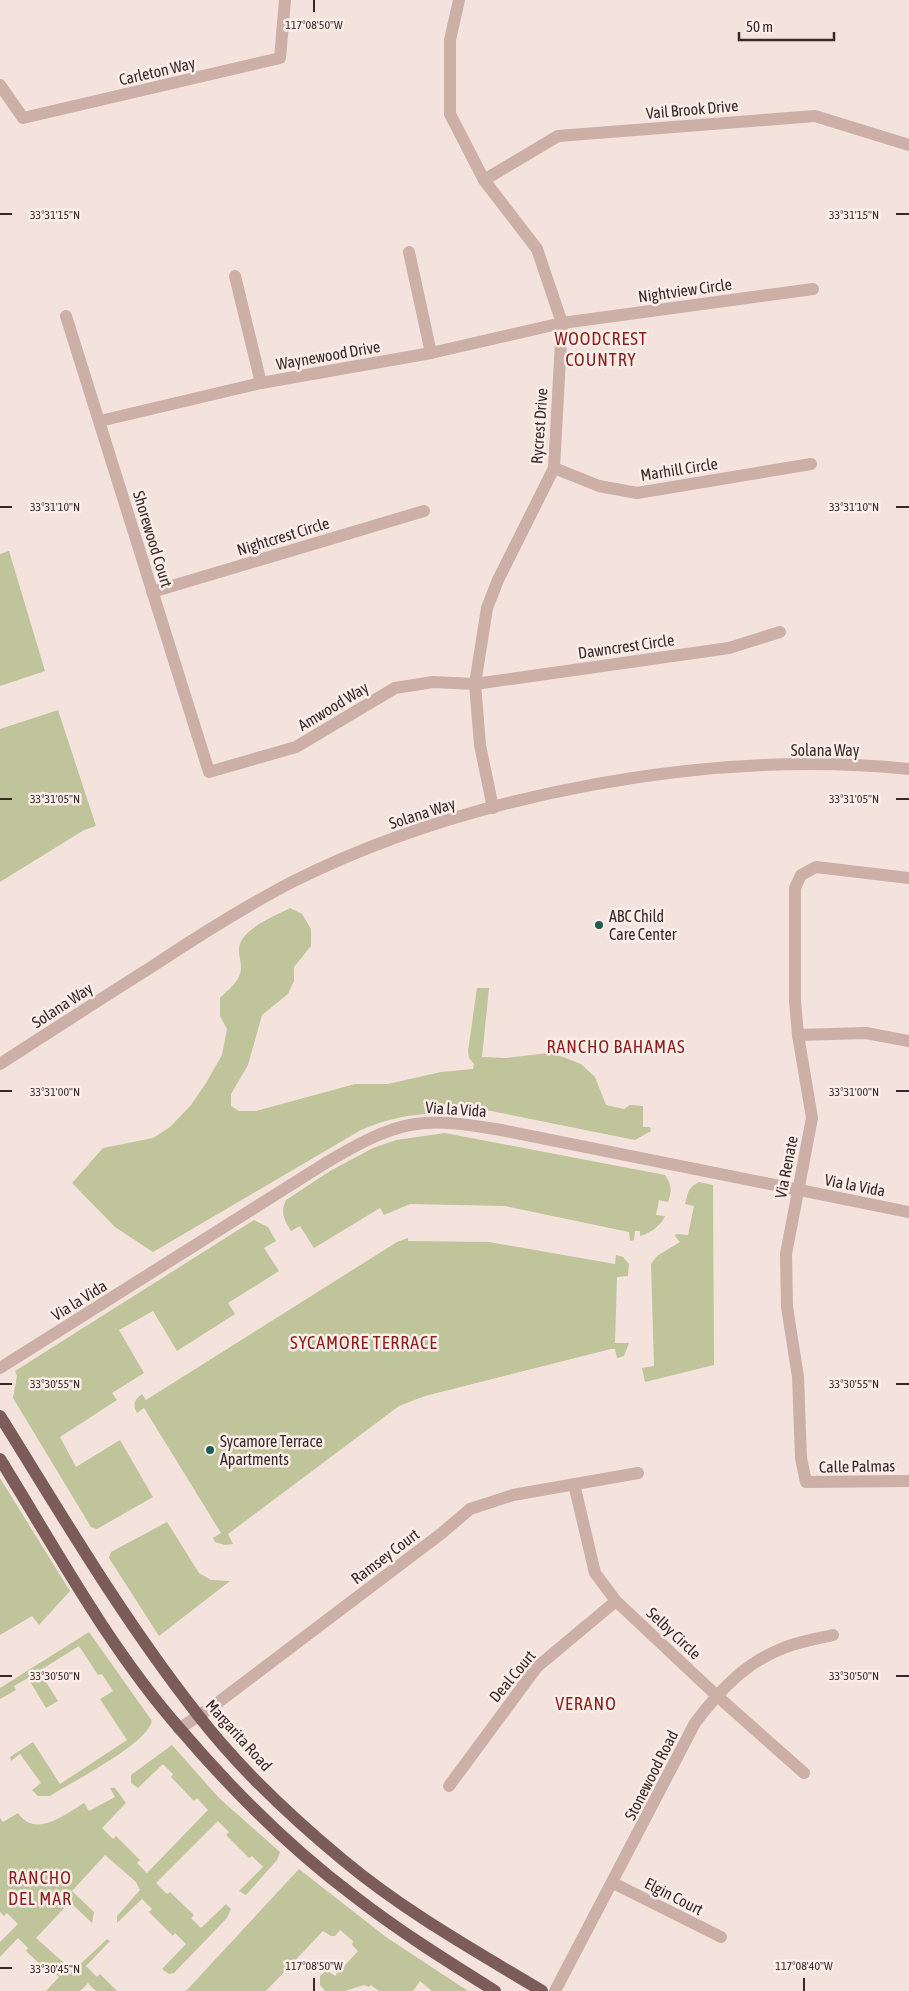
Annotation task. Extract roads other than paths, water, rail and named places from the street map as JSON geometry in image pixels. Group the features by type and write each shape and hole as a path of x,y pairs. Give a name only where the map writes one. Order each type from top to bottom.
{"main road":[{"name":"Margarita Road","path":"0,1416 134,1628 198,1716 273,1797 344,1861 421,1918 542,1991"},
{"path":"0,1459 90,1606 129,1663 179,1729 239,1794 302,1854 354,1896 406,1934 495,1991"}],"street":[{"name":"Carleton Way","path":"0,85 23,118 280,58 285,0"},
{"name":"Rycrest Drive","path":"459,0 450,40 450,114 484,180 537,249 562,323 554,468 498,580 487,608 475,684 480,745 493,808"},
{"name":"Vail Brook Drive","path":"484,180 558,136 815,116 909,145"},
{"path":"409,252 431,353"},
{"path":"235,276 261,383"},
{"name":"Nightview Circle","path":"562,323 813,289"},
{"name":"Shorewood Court","path":"66,316 209,772"},
{"name":"Waynewood Drive","path":"100,421 261,383 431,353 562,323"},
{"name":"Marhill Circle","path":"554,468 599,486 637,493 811,464"},
{"name":"Nightcrest Circle","path":"152,592 424,511"},
{"name":"Dawncrest Circle","path":"475,684 729,648 780,632"},
{"name":"Amwood Way","path":"209,772 296,747 395,688 433,682 475,684"},
{"name":"Solana Way","path":"0,1064 232,915 293,882 353,855 421,828 580,787 684,771 821,765 909,769"},
{"name":"Via Renate","path":"806,1482 801,1458 798,1377 787,1307 786,1254 812,1118 798,1035 795,1001 795,888 801,874 816,867 909,878"},
{"path":"798,1035 866,1033 909,1041"},
{"name":"Via la Vida","path":"0,1368 324,1164 388,1129 411,1124 434,1121 462,1123 909,1212"},
{"name":"Ramsey Court","path":"179,1729 442,1533 470,1509 514,1495 638,1473"},
{"name":"Calle Palmas","path":"806,1482 909,1481"},
{"name":"Selby Circle","path":"574,1484 595,1573 616,1601 716,1695 804,1773"},
{"name":"Deal Court","path":"449,1786 537,1667 616,1601"},
{"name":"Stonewood Road","path":"555,1991 695,1723 716,1695 745,1668 782,1648 833,1635"},
{"name":"Elgin Court","path":"613,1883 721,1937"}],"place":[{"name":"ABC Child Care Center","path":"599,925"},
{"name":"Sycamore Terrace Apartments","path":"210,1450"}],"district":[{"name":"WOODCREST COUNTRY","path":"601,348"},
{"name":"RANCHO BAHAMAS","path":"616,1046"},
{"name":"SYCAMORE TERRACE","path":"364,1342"},
{"name":"VERANO","path":"586,1703"},
{"name":"RANCHO DEL MAR","path":"40,1887"}]}
